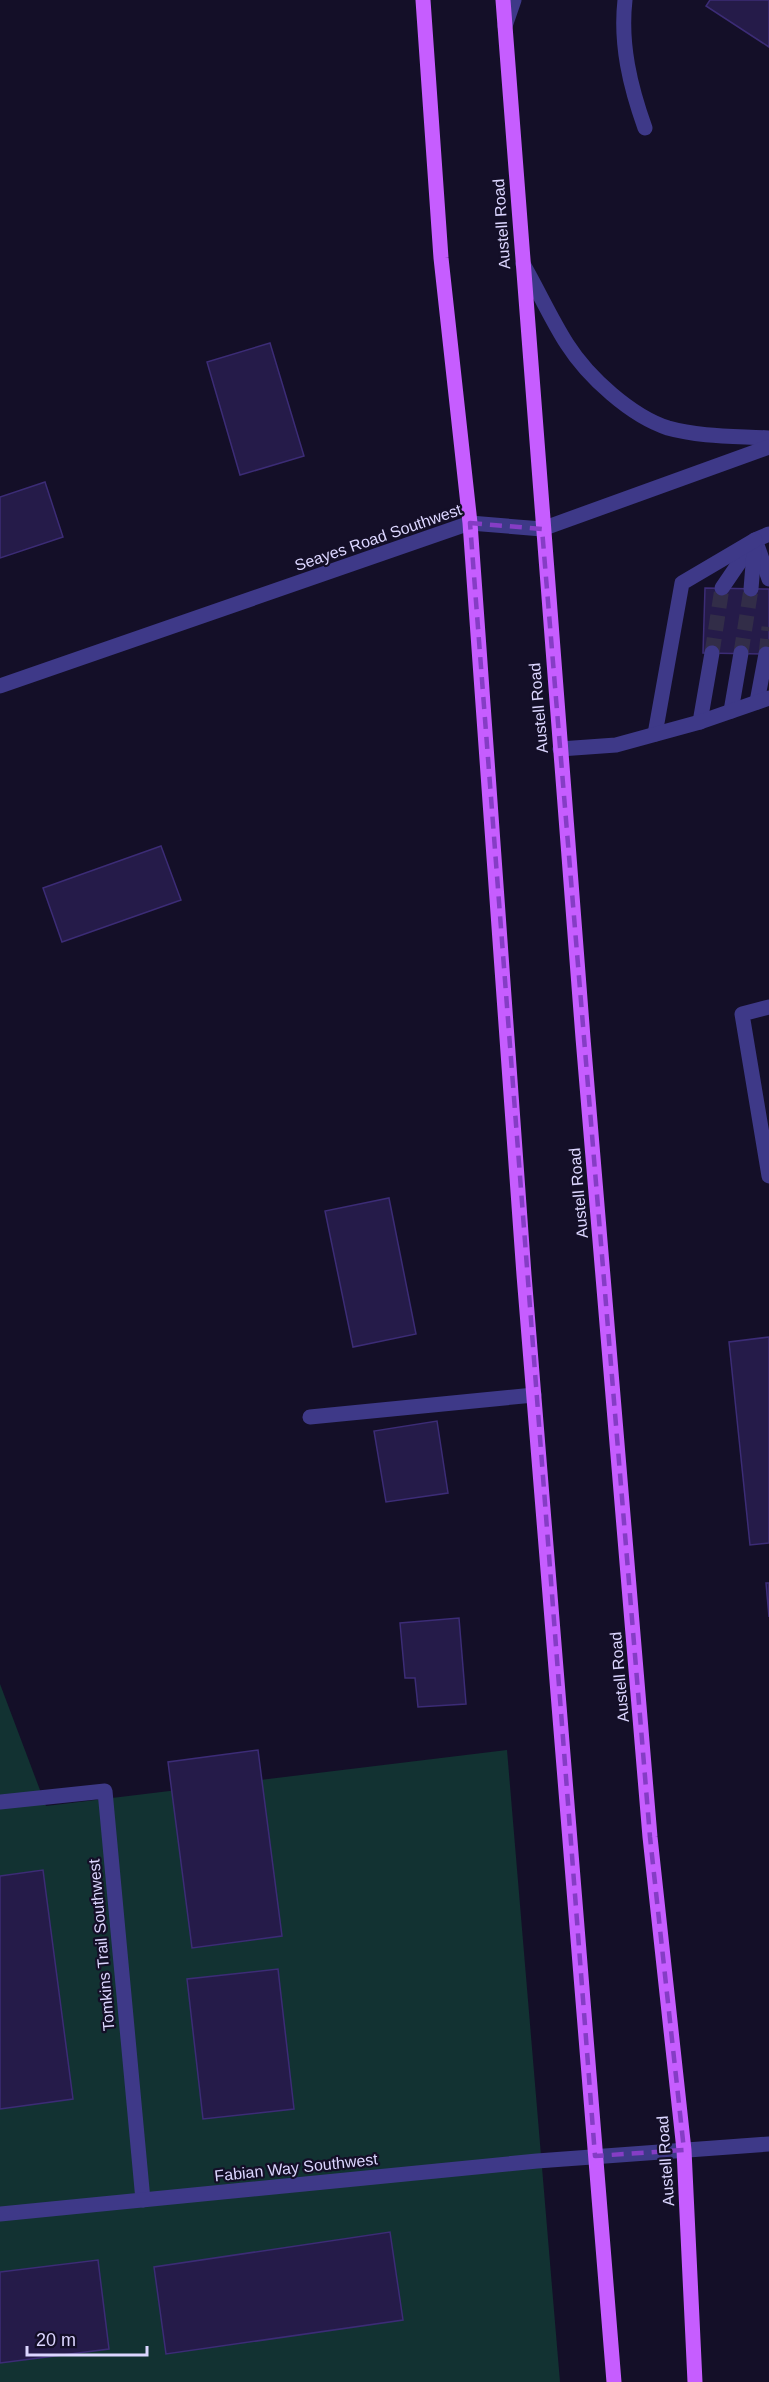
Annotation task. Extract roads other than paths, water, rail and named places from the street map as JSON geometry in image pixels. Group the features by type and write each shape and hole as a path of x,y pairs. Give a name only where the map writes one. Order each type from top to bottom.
{"main road":[{"path":"423,0 441,258 470,523 534,1395 614,2382"},
{"name":"Austell Road","path":"503,0 542,529 651,1838 684,2150 695,2382"}],"street":[{"path":"505,26 514,0"},
{"path":"625,0 623,34 625,58 637,107 645,128"},
{"path":"522,262 567,345 609,393 637,414 668,428 711,435 769,438"},
{"name":"Seayes Road Southwest","path":"0,686 470,523 542,529 769,447"},
{"path":"655,734 682,583 762,537"},
{"path":"762,537 769,579"},
{"path":"722,588 762,537"},
{"path":"751,589 762,537"},
{"path":"700,722 712,653"},
{"path":"731,711 741,653"},
{"path":"560,749 616,745 700,722 763,700 766,654"},
{"path":"769,1007 742,1014 769,1176"},
{"path":"310,1417 534,1395"},
{"name":"Tomkins Trail Southwest","path":"0,1803 105,1791 143,2200"},
{"name":"Fabian Way Southwest","path":"0,2214 595,2156 769,2144"}],"tunnel":[{"path":"712,653 722,588"},
{"path":"741,653 751,589"},
{"path":"766,654 769,627"}]}
